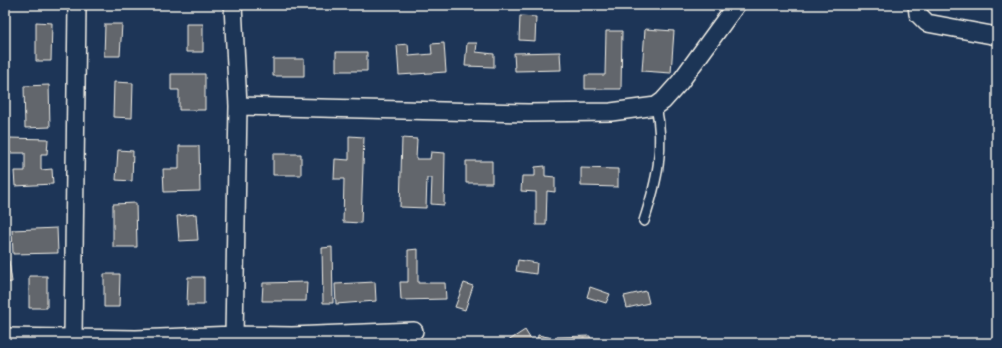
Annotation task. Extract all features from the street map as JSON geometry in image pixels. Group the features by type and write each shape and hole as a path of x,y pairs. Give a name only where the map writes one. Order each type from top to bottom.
{"street":[{"path":"73,337 77,5"},
{"path":"233,5 238,106 234,335"},
{"path":"238,106 528,113 611,112 656,106 663,101 688,71 736,5"},
{"path":"917,5 918,14 927,23 997,36"},
{"path":"5,337 73,337 136,341 234,335 292,339 414,331"}],"lane":[{"path":"644,221 658,173 661,145 660,126 656,106"}],"building":[{"path":"520,16 536,17 535,41 519,40"},
{"path":"36,22 52,23 51,61 36,61"},
{"path":"105,24 122,24 120,56 104,56"},
{"path":"186,24 203,24 203,52 186,52"},
{"path":"645,29 674,31 671,73 642,71"},
{"path":"606,31 622,31 621,89 585,89 585,75 605,75"},
{"path":"444,43 446,72 399,75 397,45 408,44 409,56 432,54 431,44"},
{"path":"467,43 477,43 476,52 494,54 494,67 465,66"},
{"path":"336,52 367,52 367,71 336,71"},
{"path":"560,52 561,70 515,71 514,53"},
{"path":"273,59 304,59 304,76 273,76"},
{"path":"171,74 205,74 205,110 179,110 179,90 171,90"},
{"path":"114,82 133,83 132,118 113,117"},
{"path":"49,85 50,127 25,128 24,86"},
{"path":"349,136 364,137 361,223 343,222 344,179 334,179 335,159 349,160"},
{"path":"9,138 48,139 47,154 41,154 41,170 52,169 53,184 15,186 14,171 25,171 25,153 9,153"},
{"path":"402,138 417,139 416,159 430,159 431,152 445,153 444,205 431,204 432,178 427,178 426,208 400,207"},
{"path":"179,146 199,146 200,191 164,192 163,169 179,169"},
{"path":"118,150 133,151 132,181 116,180"},
{"path":"273,154 301,154 301,175 273,175"},
{"path":"466,161 492,161 492,183 466,183"},
{"path":"545,166 545,176 555,177 555,192 547,191 546,225 536,225 536,192 521,191 522,176 535,176 535,167"},
{"path":"581,168 618,169 618,187 581,186"},
{"path":"136,203 137,247 113,247 113,204"},
{"path":"196,214 198,240 179,241 177,216"},
{"path":"57,228 58,253 13,254 12,230"},
{"path":"332,247 333,303 323,303 322,248"},
{"path":"418,249 418,283 445,283 446,299 401,300 400,282 408,282 408,250"},
{"path":"518,260 537,263 536,274 516,271"},
{"path":"5,261 9,261 12,282 5,283"},
{"path":"104,274 120,274 119,307 104,307"},
{"path":"29,276 47,276 47,308 29,308"},
{"path":"188,277 204,277 204,305 187,305"},
{"path":"307,282 306,301 262,301 263,283"},
{"path":"375,282 376,301 336,304 335,284"},
{"path":"464,283 473,286 465,310 455,307"},
{"path":"590,287 610,294 606,303 587,297"},
{"path":"646,291 649,303 627,308 624,296"},
{"path":"525,330 533,343 505,343"},
{"path":"538,335 553,338 553,343 537,343"},
{"path":"590,336 591,343 557,343 557,337"}]}
